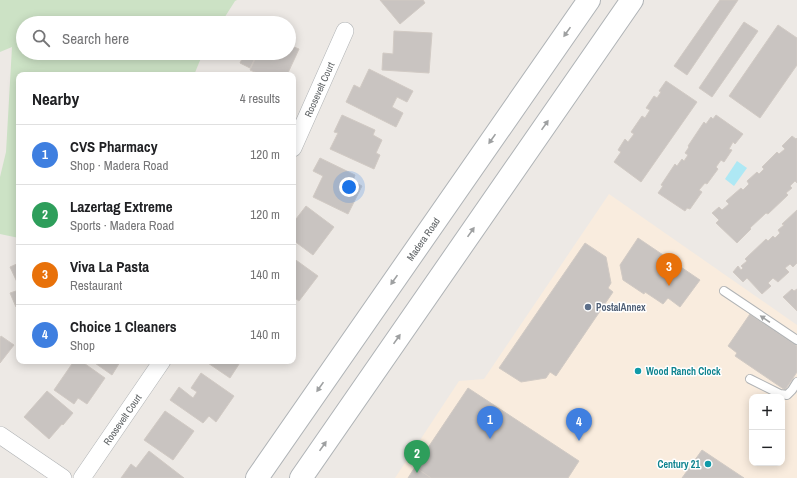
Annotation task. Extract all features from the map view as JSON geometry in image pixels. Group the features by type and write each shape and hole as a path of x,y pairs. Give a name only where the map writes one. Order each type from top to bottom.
{"main road":[{"name":"Madera Road","path":"257,478 589,0"},
{"path":"301,478 632,0"}],"street":[{"name":"Roosevelt Court","path":"296,141 345,31"},
{"name":"Roosevelt Court","path":"82,478 160,364"},
{"path":"0,435 63,478"}],"lane":[{"path":"724,291 797,340"},
{"path":"750,379 780,394 787,395 797,382"}],"shaded area":[{"path":"609,194 797,325 797,478 395,478 459,381 484,379"}],"green space":[{"path":"0,0 237,0 225,16 16,16 16,60 200,60 195,72 16,72 16,237 0,234 0,177 6,152 12,47 0,52"}],"water":[{"path":"737,161 747,168 734,186 725,179"}],"building":[{"path":"380,0 423,0 425,3 400,24"},
{"path":"720,0 738,0 687,75 674,66"},
{"path":"744,22 758,31 712,97 699,88"},
{"path":"778,25 797,38 797,65 760,118 729,96"},
{"path":"394,31 432,33 429,73 382,70 383,53 393,54"},
{"path":"296,48 299,49 296,56"},
{"path":"242,60 254,60 250,68 240,63"},
{"path":"255,60 294,60 288,72 255,72 250,70"},
{"path":"369,69 413,91 407,102 397,97 392,107 403,113 396,127 346,102 354,85 360,88"},
{"path":"666,81 697,102 641,182 614,162 621,152 618,150 625,139 628,142 634,134 631,132 642,116 645,118 650,110 646,108 654,96 657,98 661,92 659,91"},
{"path":"342,115 375,130 373,135 382,140 376,153 380,155 374,169 330,149 338,133 334,132"},
{"path":"716,115 743,134 735,144 733,142 729,149 732,150 724,162 721,160 716,167 718,169 707,184 705,183 699,190 702,192 690,209 687,208 685,211 658,193 663,186 661,185 675,164 677,166 682,159 684,161 688,155 685,153 689,147 688,146 704,122 706,124 711,117 713,119"},
{"path":"792,136 796,139 797,138 797,183 795,181 790,186 792,188 786,193 788,195 768,214 766,213 750,228 751,229 737,243 716,223 719,220 712,213 719,207 722,210 729,204 726,201 741,188 743,190 749,184 747,181 757,172 759,174 764,169 762,167 777,152 779,154 785,149 782,146"},
{"path":"320,158 355,175 353,181 362,186 348,214 313,197 323,176 313,171"},
{"path":"306,206 334,227 313,255 296,242 296,219"},
{"path":"797,210 797,263 793,267 790,264 785,268 789,272 778,282 773,278 768,283 771,286 762,294 747,278 743,282 733,272 738,266 741,270 743,268 741,266 747,261 745,259 766,239 768,241 773,236 775,238 780,233 778,230 784,225 782,224"},
{"path":"638,238 700,280 680,307 668,298 663,304 645,292 644,294 623,280 620,265"},
{"path":"585,243 606,257 611,283 608,288 613,292 556,376 550,372 546,378 521,382 499,368"},
{"path":"296,260 318,276 299,301 296,299"},
{"path":"16,264 16,280 10,267"},
{"path":"792,289 794,291 797,289 797,311 783,297"},
{"path":"16,291 16,307 10,293"},
{"path":"750,314 797,346 797,372 785,390 735,356 737,353 728,346"},
{"path":"1,336 14,345 0,363 0,338"},
{"path":"72,364 85,364 105,378 87,404 78,398 74,404 54,390"},
{"path":"96,364 119,364 112,375"},
{"path":"209,364 239,364 230,378"},
{"path":"201,373 234,396 216,422 209,416 203,423 170,400 179,387 193,398 197,392 191,388"},
{"path":"468,388 579,461 568,478 431,478 415,467"},
{"path":"47,391 73,413 49,439 24,417"},
{"path":"165,411 194,431 173,460 144,440"},
{"name":"Century 21","path":"702,450 744,478 682,478"},
{"path":"149,451 184,478 121,478 131,464 136,468"},
{"path":"415,467 431,478 408,478"}],"place":[{"name":"Viva La Pasta","path":"669,286"},
{"name":"PostalAnnex","path":"588,307"},
{"name":"Wood Ranch Clock","path":"638,371"},
{"name":"CVS Pharmacy","path":"490,439"},
{"name":"Choice 1 Cleaners","path":"579,441"},
{"name":"Century 21","path":"708,464"},
{"name":"Lazertag Extreme","path":"417,473"}]}
